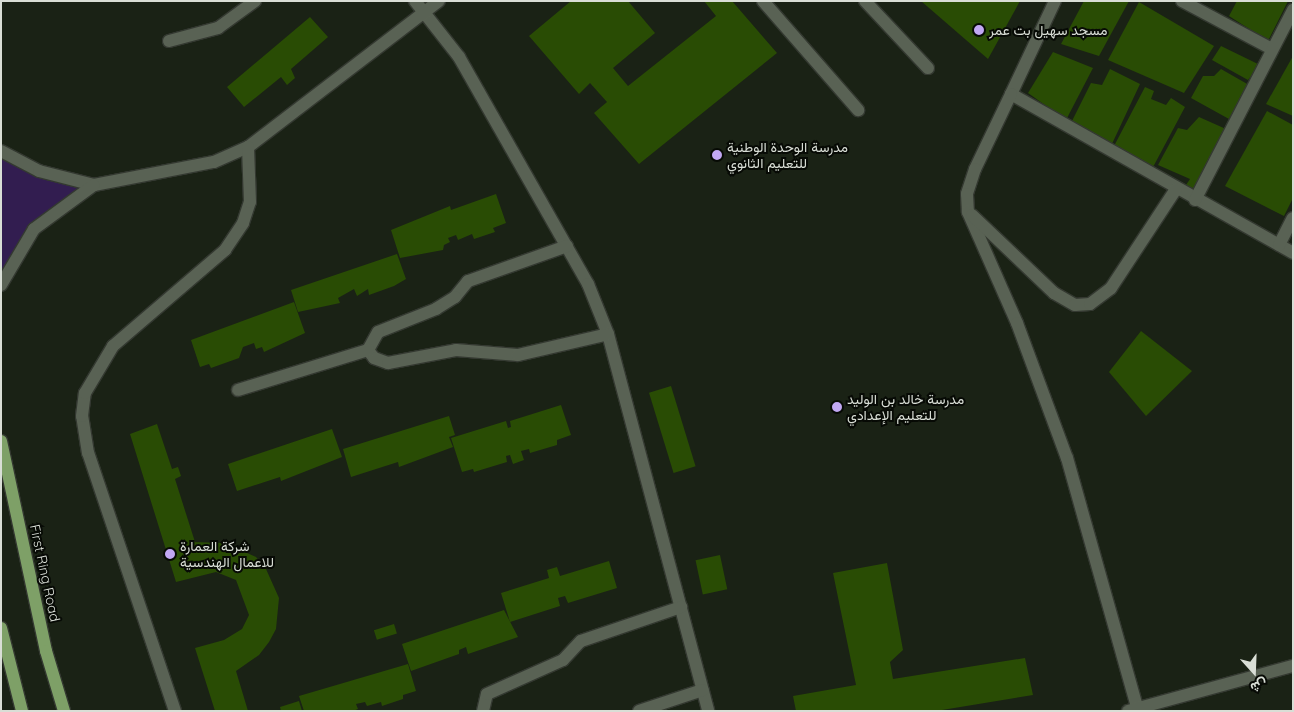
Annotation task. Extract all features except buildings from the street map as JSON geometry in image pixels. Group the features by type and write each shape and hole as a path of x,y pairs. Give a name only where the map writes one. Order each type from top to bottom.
{"main road":[{"name":"First Ring Road","path":"1,441 46,651 64,711"},
{"path":"1,628 22,711"}],"street":[{"path":"416,1 458,57 567,246 608,334 708,711"},
{"path":"1,151 39,171 94,185 214,162 248,147 439,1"},
{"path":"763,1 858,110"},
{"path":"865,1 928,68"},
{"path":"1055,1 975,169 968,194 968,212 1017,323 1067,458 1134,710 1293,666"},
{"path":"1182,1 1206,7 1272,49"},
{"path":"169,41 218,28 252,2"},
{"path":"1195,200 1293,10"},
{"path":"1011,94 1195,200 1293,253"},
{"path":"175,711 88,452 82,416 85,394 113,346 225,250 243,223 250,202 248,147"},
{"path":"1,285 34,229 94,185"},
{"path":"968,212 1054,293 1075,305 1090,304 1111,288 1176,189"},
{"path":"1279,245 1293,218"},
{"path":"238,390 368,350 378,332 436,309 454,297 468,281 567,246"},
{"path":"368,350 374,358 388,363 456,350 518,355 608,334"},
{"path":"483,711 487,694 563,660 581,641 681,608"},
{"path":"639,711 703,690"}],"shaded area":[{"path":"1,153 92,185 53,211 1,281"}],"place":[{"name":"مسجد سهيل بت عمر","path":"979,30"},
{"name":"مدرسة الوحدة الوطنية للتعليم الثانوي","path":"717,155"},
{"name":"مدرسة خالد بن الوليد للتعليم الإعدادي","path":"837,407"},
{"name":"شركة العمارة للاعمال الهندسية","path":"170,554"}]}
